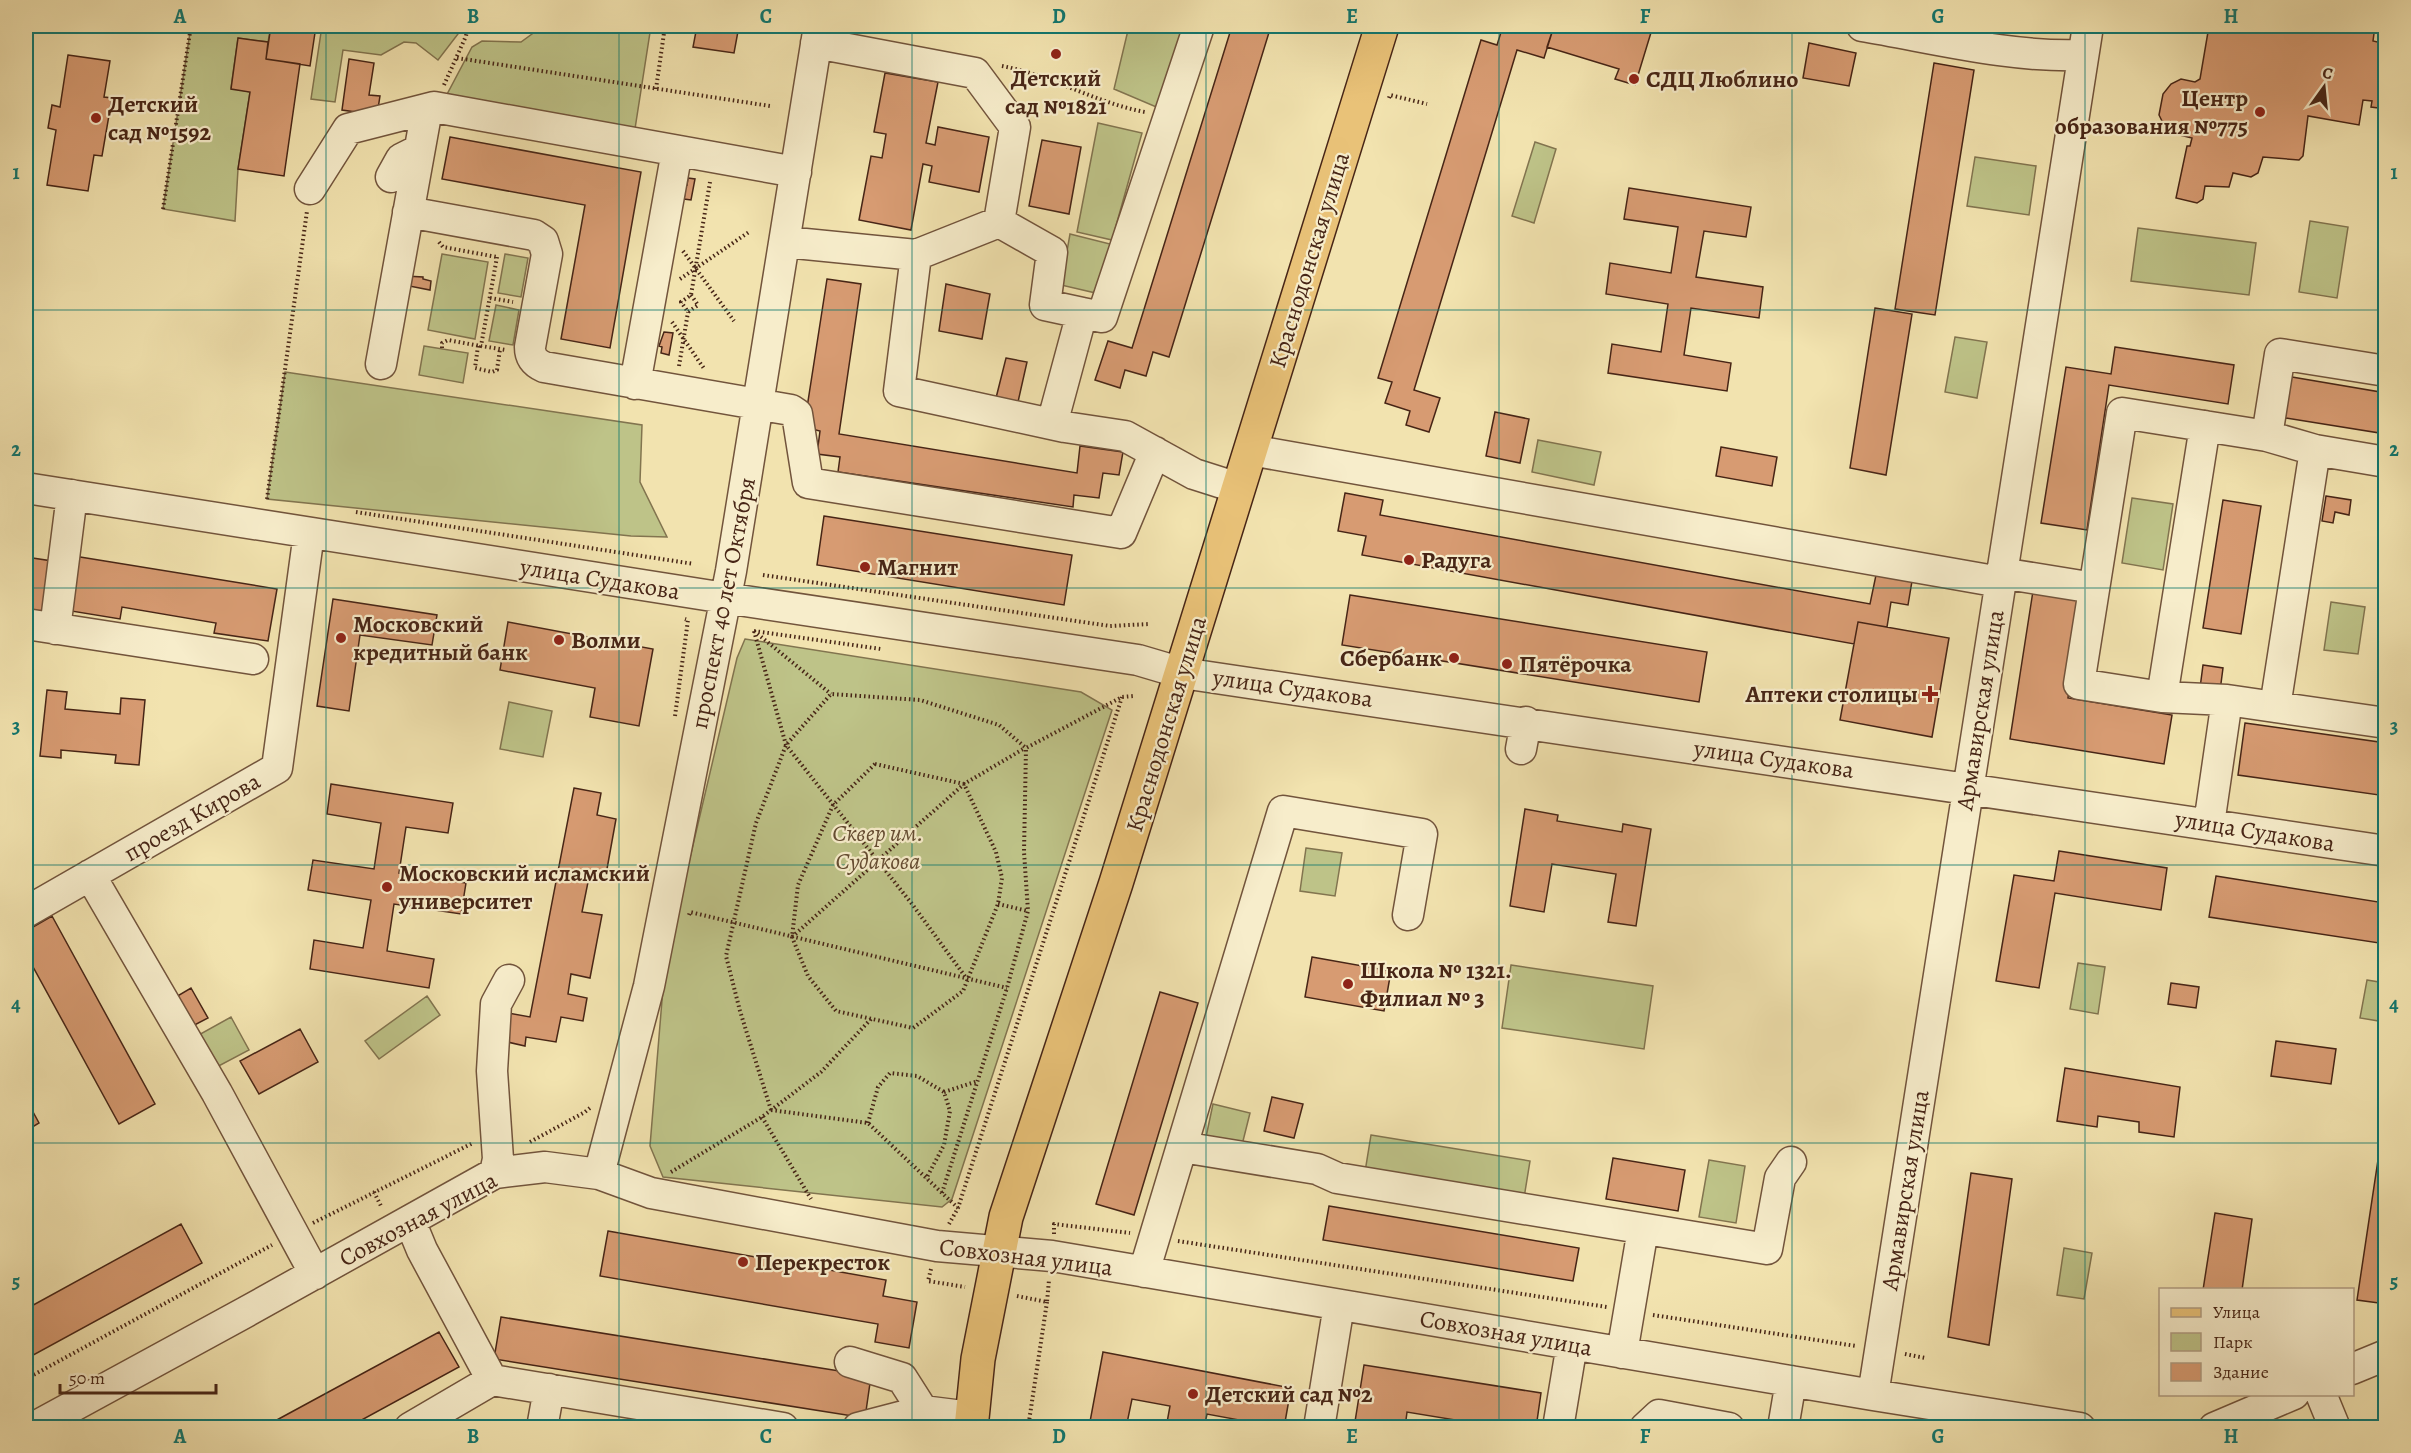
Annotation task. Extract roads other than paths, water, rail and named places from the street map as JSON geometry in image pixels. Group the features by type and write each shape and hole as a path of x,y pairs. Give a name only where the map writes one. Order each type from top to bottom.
{"main road":[{"name":"Краснодонская улица","path":"971,1422 978,1359 1006,1217 1113,894 1382,26"}],"street":[{"path":"999,222 1052,252 1045,305 1102,317 1199,26"},
{"path":"1862,26 1985,47 2058,56 2083,55"},
{"name":"Армавирская улица","path":"1873,1395 2088,26"},
{"path":"817,34 975,73 1015,127 999,222"},
{"name":"проспект 40 лет Октября","path":"599,1174 649,986 725,598 785,242 817,34"},
{"path":"310,189 348,129 430,108 796,172"},
{"path":"381,364 419,150 430,108"},
{"path":"391,177 401,159 419,150"},
{"path":"635,384 653,294 676,151"},
{"path":"408,212 534,235 543,241 546,254 530,347 531,355 537,363 544,367 635,384 791,410 797,414 808,483 1121,533 1155,452"},
{"path":"785,242 916,255 999,222"},
{"path":"916,255 899,391 1052,424 1125,436 1194,474 1238,488"},
{"path":"1052,424 1082,313"},
{"path":"2267,436 2280,354 2385,371"},
{"path":"2385,462 2315,450 2267,436 2121,413 2079,684 2162,697 2227,700 2385,723"},
{"path":"2162,697 2205,426"},
{"path":"1250,450 2000,578 2094,588"},
{"path":"2275,707 2315,450"},
{"name":"улица Судакова","path":"26,488 725,598 1138,660 1182,672 1524,736 1727,766 1968,788 2385,851"},
{"path":"55,629 72,495"},
{"name":"проезд Кирова","path":"26,912 277,768 309,533"},
{"path":"26,624 253,659"},
{"path":"2209,824 2227,700"},
{"path":"1144,1272 1283,811 1422,834 1408,915"},
{"path":"90,875 217,1093 315,1274"},
{"path":"496,1155 492,1071 496,1004 509,980"},
{"path":"1182,1147 1317,1169 1337,1178 1767,1249 1780,1178 1791,1162"},
{"name":"Совхозная улица","path":"33,1428 410,1221 496,1155 545,1167 599,1174 651,1193 936,1246 1052,1256 2080,1428"},
{"path":"410,1221 422,1250 492,1380"},
{"path":"1622,1353 1643,1228"},
{"path":"1319,1428 1339,1305"},
{"path":"1551,1424 1572,1344"},
{"path":"2354,1368 2385,1355"},
{"path":"850,1362 902,1378 923,1411"},
{"path":"410,1428 492,1380 726,1423 783,1428"},
{"path":"1783,1428 1791,1381"},
{"path":"542,1428 549,1389"},
{"path":"2214,1428 2292,1396"},
{"path":"2321,1396 2335,1428"},
{"path":"858,1428 923,1411 971,1422"},
{"path":"1645,1428 1659,1415 1729,1428"}],"place":[{"name":"Детский сад №1821","path":"1056,54"},
{"name":"СДЦ Люблино","path":"1634,79"},
{"name":"Центр образования №775","path":"2260,112"},
{"name":"Детский сад №1592","path":"96,118"},
{"name":"Радуга","path":"1409,560"},
{"name":"Магнит","path":"865,567"},
{"name":"Московский кредитный банк","path":"341,638"},
{"name":"Волми","path":"559,640"},
{"name":"Сбербанк","path":"1454,658"},
{"name":"Пятёрочка","path":"1507,664"},
{"name":"Аптеки столицы","path":"1930,694"},
{"name":"Московский исламский университет","path":"387,887"},
{"name":"Школа № 1321. Филиал № 3","path":"1348,984"},
{"name":"Перекресток","path":"743,1262"},
{"name":"Детский сад №2","path":"1193,1394"}],"park label":[{"name":"Сквер им. Судакова","path":"878,847"}]}
